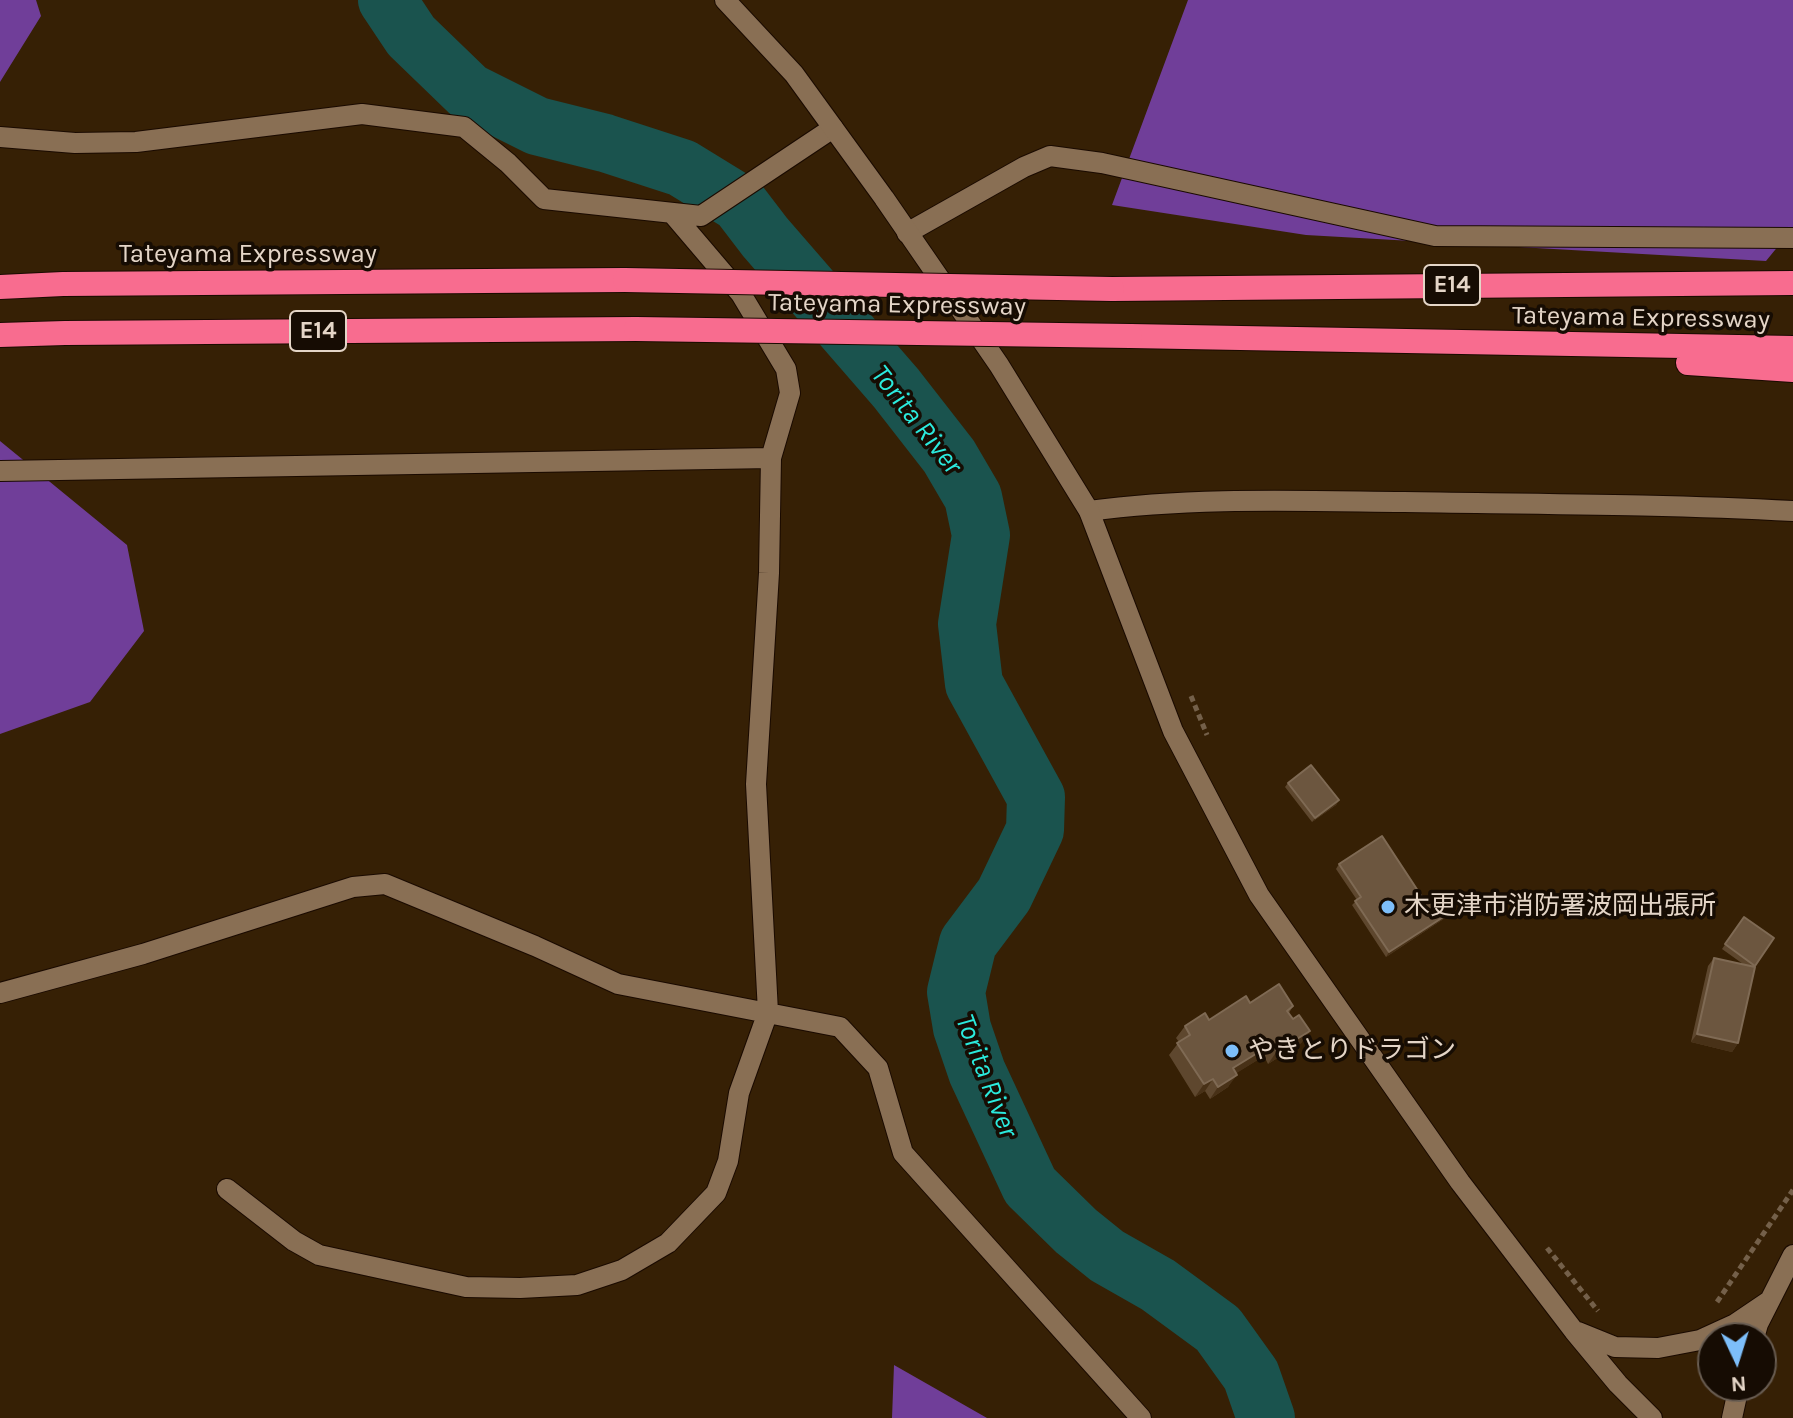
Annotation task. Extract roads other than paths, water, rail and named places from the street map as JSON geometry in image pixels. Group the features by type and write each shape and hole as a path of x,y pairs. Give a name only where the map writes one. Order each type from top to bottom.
{"highway":[{"name":"Tateyama Expressway","path":"0,287 625,280 1112,289 1793,283"},
{"name":"Tateyama Expressway","path":"0,335 636,329 1793,348"},
{"path":"1203,338 1793,370"}],"street":[{"path":"725,0 794,74 833,128 999,365 1089,511 1173,731 1259,895 1460,1182 1574,1331 1618,1384 1652,1418"},
{"path":"0,137 75,143 136,142 362,114 464,127 508,163 544,199 701,216 833,128"},
{"path":"907,233 1024,167 1050,156 1102,163 1435,236 1793,238"},
{"path":"227,1189 294,1241 319,1255 466,1287 577,1285 622,1270 668,1243 716,1193 728,1161 739,1093 768,1012 756,784 769,573 771,458 790,393 786,369 741,294 672,213"},
{"path":"0,471 771,458"},
{"path":"1089,511 1131,506 1318,502 1604,505 1793,511"},
{"path":"0,993 143,954 353,887 385,884 618,984 840,1027 878,1068 903,1153 1141,1418"},
{"path":"1760,1322 1793,1255"},
{"path":"1574,1331 1615,1347 1658,1348 1700,1340 1735,1324 1769,1301"}],"waterway":[{"name":"Torita River","path":"387,0 411,36 469,92 537,126 605,143 682,168 739,203 896,388 949,456 973,497 981,535 967,624 974,684 1036,797 1035,830 1004,895 968,943 956,992 962,1028 977,1072 1030,1186 1107,1256 1158,1285 1218,1329 1251,1375 1266,1418"}],"place":[{"name":"木更津市消防署波岡出張所","path":"1388,907"},
{"name":"やきとりドラゴン","path":"1232,1051"}]}
